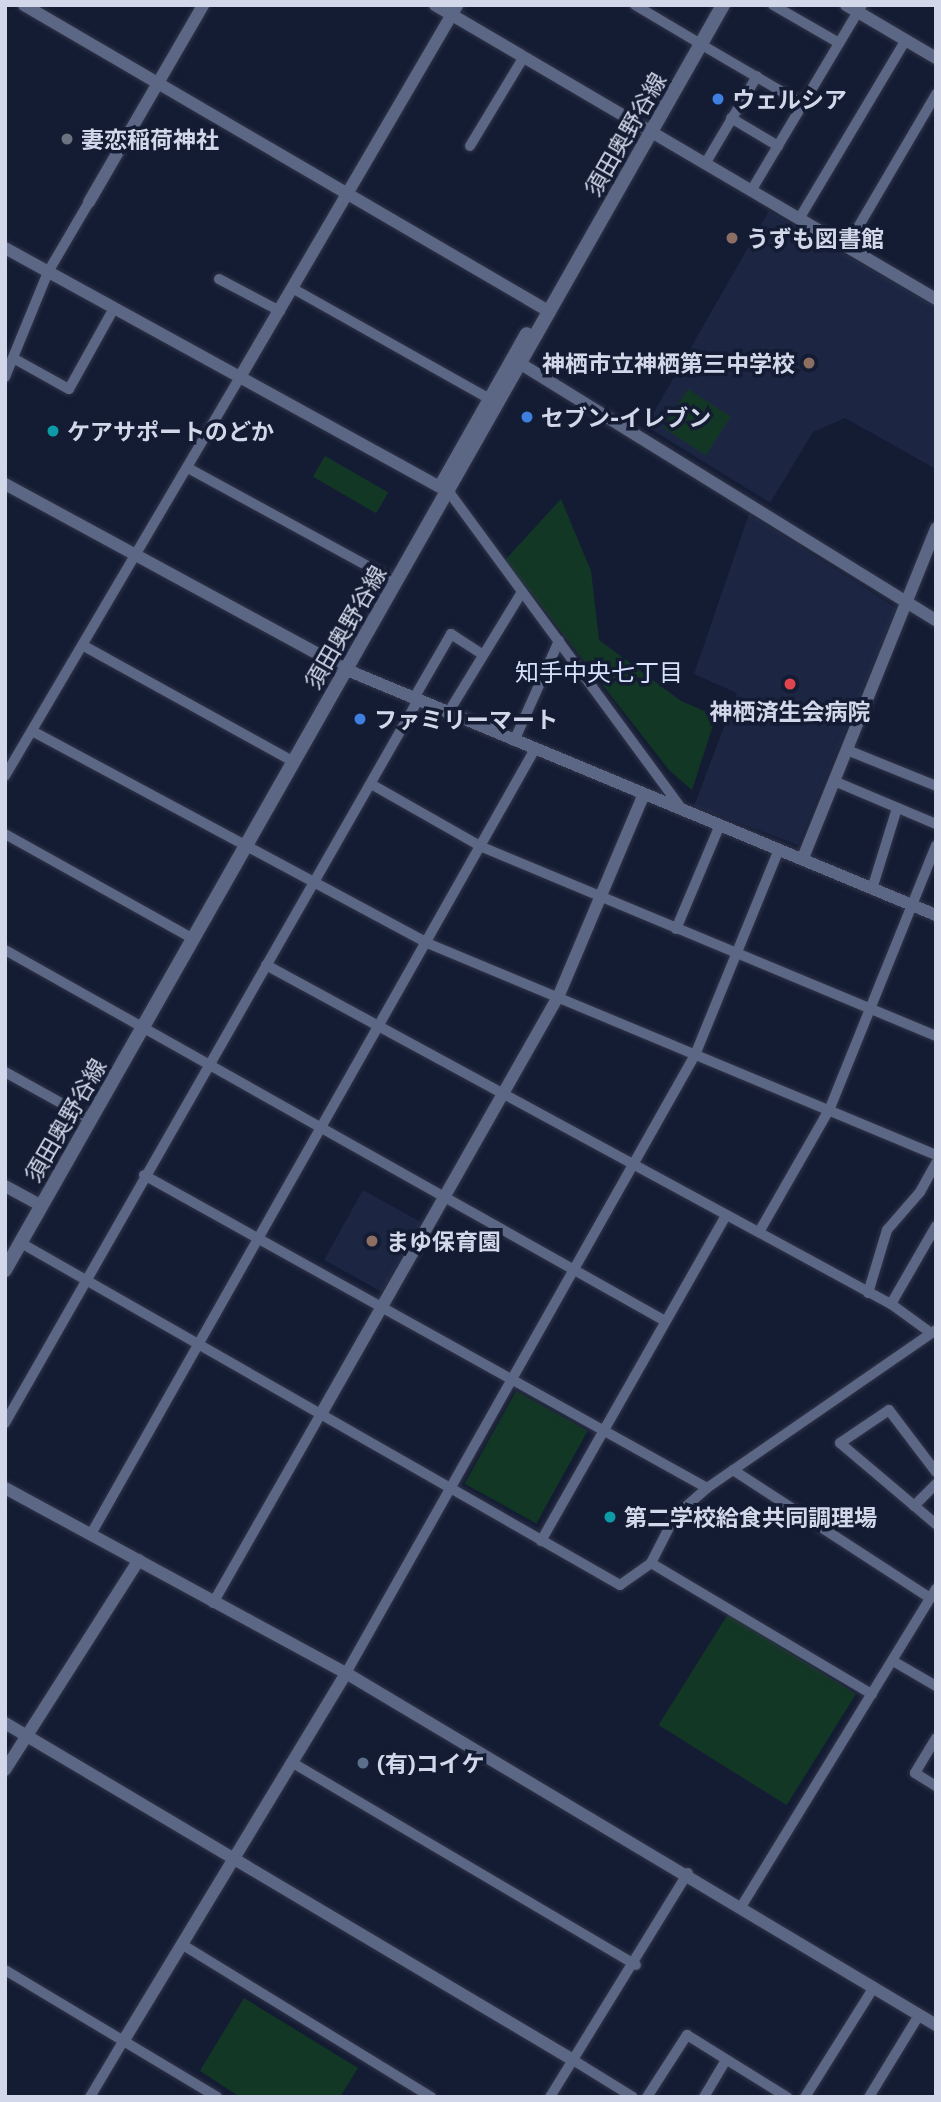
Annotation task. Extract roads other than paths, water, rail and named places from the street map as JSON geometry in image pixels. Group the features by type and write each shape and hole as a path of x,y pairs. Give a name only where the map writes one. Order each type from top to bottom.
{"main road":[{"name":"須田奥野谷線","path":"5,1251 38,1204 650,131 698,42 714,5"},
{"name":"須田奥野谷線","path":"698,42 723,5"},
{"name":"須田奥野谷線","path":"244,843 287,758 343,668"},
{"name":"須田奥野谷線","path":"5,1270 83,1115 140,1024"}],"street":[{"path":"24,5 546,310"},
{"path":"5,377 48,272 203,5"},
{"path":"435,5 454,10 523,58 936,299"},
{"path":"635,5 803,104"},
{"path":"773,5 839,43"},
{"path":"846,5 860,9 905,41 936,58"},
{"path":"751,191 860,9"},
{"path":"5,776 34,732 454,10"},
{"path":"799,219 905,41"},
{"path":"470,146 523,58"},
{"path":"705,164 757,76"},
{"path":"847,246 936,94"},
{"path":"732,118 778,146"},
{"path":"5,248 445,489 683,810"},
{"path":"219,279 279,311"},
{"path":"292,288 495,402"},
{"path":"13,358 69,389 114,308"},
{"path":"517,362 936,620"},
{"path":"188,468 393,579"},
{"path":"5,484 343,668 936,915"},
{"path":"803,858 936,528"},
{"path":"449,713 482,654 522,592"},
{"path":"5,1423 144,1175 371,784 451,634 482,654"},
{"path":"514,740 559,641"},
{"path":"84,646 287,758"},
{"path":"34,732 315,880 427,943 559,995 695,1055 830,1108 936,1156"},
{"path":"91,1534 482,847 535,749"},
{"path":"846,750 936,786"},
{"path":"834,781 936,824"},
{"path":"371,784 482,847 936,1036"},
{"path":"213,1603 559,995 644,794"},
{"path":"872,889 897,808"},
{"path":"676,929 720,825"},
{"path":"5,834 190,937"},
{"path":"760,1232 830,1108 936,846"},
{"path":"90,2097 346,1673 695,1055 779,849"},
{"path":"5,950 212,1062 665,1321"},
{"path":"21,1242 620,1585 652,1563 675,1516 707,1488 934,1331 891,1304 760,1232 726,1216 267,965"},
{"path":"5,1072 83,1115"},
{"path":"868,1293 887,1230 920,1192 936,1163"},
{"path":"144,1175 261,1235 707,1488"},
{"path":"5,1185 38,1204"},
{"path":"541,1541 726,1216"},
{"path":"891,1304 936,1226"},
{"path":"936,1472 889,1410 840,1443 936,1524"},
{"path":"733,1469 933,1594 741,1907"},
{"path":"914,1506 936,1483"},
{"path":"5,1488 346,1673 688,1873 936,2025"},
{"path":"5,1770 139,1560"},
{"path":"652,1563 872,1694"},
{"path":"893,1661 936,1686"},
{"path":"5,1723 633,2097"},
{"path":"936,1738 915,1773 936,1786"},
{"path":"293,1763 636,1965"},
{"path":"550,2097 636,1965 688,1873"},
{"path":"183,1945 431,2097"},
{"path":"5,1970 217,2097"},
{"path":"805,2097 873,1987"},
{"path":"869,2097 919,2015"},
{"path":"647,2097 687,2035 784,2096"},
{"path":"704,2097 726,2060"}],"place":[{"name":"ウェルシア","path":"718,99"},
{"name":"妻恋稲荷神社","path":"67,139"},
{"name":"うずも図書館","path":"732,238"},
{"name":"神栖市立神栖第三中学校","path":"809,363"},
{"name":"セブン-イレブン","path":"527,417"},
{"name":"ケアサポートのどか","path":"53,431"},
{"name":"神栖済生会病院","path":"790,684"},
{"name":"ファミリーマート","path":"360,719"},
{"name":"まゆ保育園","path":"372,1241"},
{"name":"第二学校給食共同調理場","path":"610,1517"},
{"name":"(有)コイケ","path":"363,1763"}],"district":[{"name":"知手中央七丁目","path":"599,673"}]}
